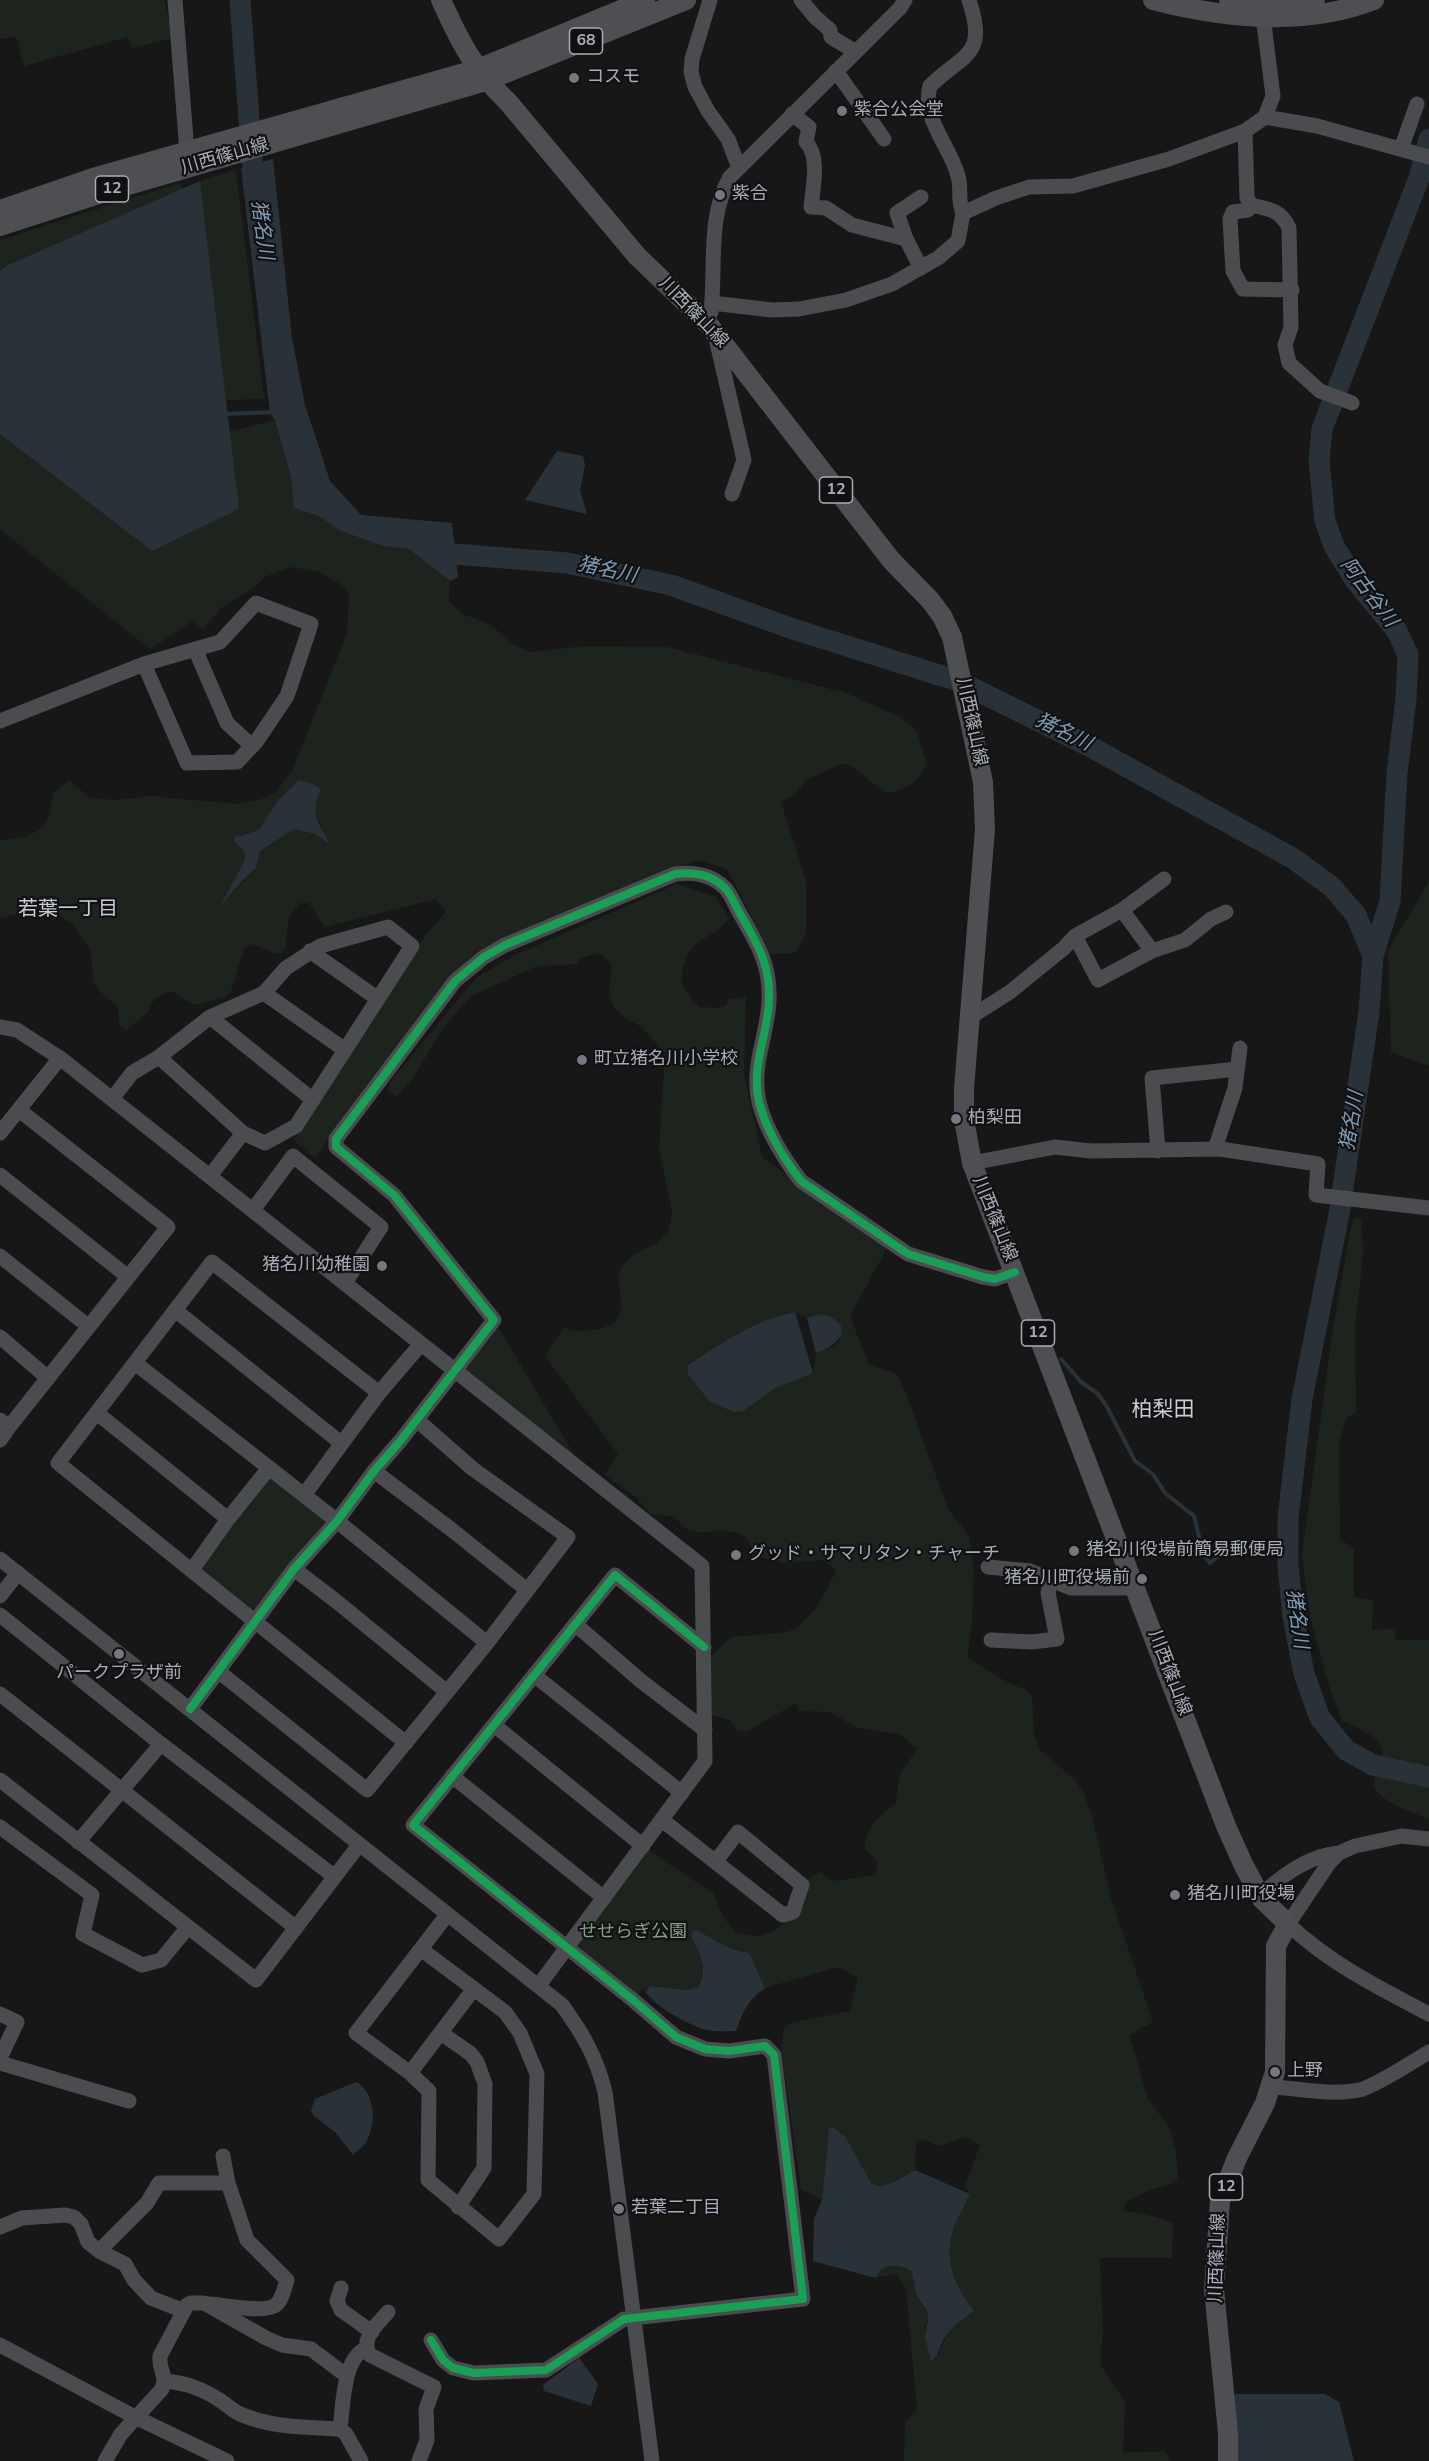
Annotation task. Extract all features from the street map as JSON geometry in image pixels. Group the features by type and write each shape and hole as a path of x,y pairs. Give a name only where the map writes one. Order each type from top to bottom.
{"main road":[{"name":"川西篠山線","path":"441,0 463,47 482,75 508,102 636,256 712,329 891,560 942,616 952,637 968,703 983,782 985,829 969,1018 964,1120 972,1163 1226,1826 1260,1895 1288,1924 1276,1947 1275,2072 1264,2103 1237,2158 1220,2201 1214,2289 1228,2433 1228,2461"},
{"name":"68","path":"482,75 645,0"},
{"name":"68","path":"482,75 686,0"},
{"path":"1154,0 1192,10 1315,0"},
{"path":"1229,0 1321,15 1374,0"},
{"name":"川西篠山線","path":"0,225 224,150 482,75"},
{"name":"川西篠山線","path":"0,210 96,177 187,152 224,150"}],"street":[{"path":"175,0 187,152"},
{"path":"710,0 692,59 691,72 695,87 708,111 728,139 739,168"},
{"path":"801,0 830,30 831,37 856,52"},
{"path":"732,494 744,460 712,329 715,228 720,195 730,177 905,0"},
{"path":"712,303 772,310 799,309 846,300 892,284 938,258 958,241 963,213 958,202 958,176 938,133 930,110 928,93 930,86 967,56 974,46 976,34 969,0"},
{"path":"963,213 996,198 1029,187 1073,186 1169,159 1245,131 1265,117 1273,96 1262,6"},
{"path":"836,71 884,139"},
{"path":"1405,151 1418,104"},
{"path":"792,114 809,127 806,142 812,148 814,165 811,207 826,208 852,225 906,239"},
{"path":"1265,117 1317,126 1429,157"},
{"path":"1245,131 1247,198 1251,205 1278,212 1289,228 1291,327 1285,345 1289,363 1320,391 1352,403"},
{"path":"921,197 897,213 906,239 921,268"},
{"path":"1251,205 1248,210 1233,212 1230,219 1233,271 1243,289 1292,290"},
{"path":"0,721 144,664 220,642 256,603 311,624 287,696 252,746 237,762 187,763 144,664"},
{"path":"195,650 227,723 252,746"},
{"path":"190,1709 294,1569 337,1521 494,1320 394,1195 336,1147 336,1139 455,981 470,967 505,945 675,874 700,873 726,889 766,963 769,981 768,1016 757,1071 759,1100 777,1146 801,1181 908,1254 983,1277 995,1279 1015,1272"},
{"path":"969,1018 1010,992 1064,948 1075,936 1122,910 1164,879"},
{"path":"1122,910 1152,951"},
{"path":"1075,936 1098,980 1152,951 1185,940 1211,919 1226,912"},
{"path":"112,1099 132,1073 159,1057 210,1017 264,993 286,968 310,951 320,946 388,927 412,946 296,1126 266,1143 243,1133 159,1057"},
{"path":"310,951 378,999"},
{"path":"264,993 345,1050"},
{"path":"210,1017 313,1100"},
{"path":"0,1027 17,1030 60,1058 702,1566 705,1761 539,1985"},
{"path":"1215,1149 1235,1088 1240,1047"},
{"path":"0,1133 60,1058"},
{"path":"1158,1151 1152,1078 1237,1069"},
{"path":"0,1440 5,1424 48,1378 168,1227 19,1110"},
{"path":"210,1176 243,1133"},
{"path":"972,1163 1055,1147 1091,1151 1215,1149 1318,1164 1316,1195 1429,1208"},
{"path":"253,1210 293,1156 381,1227 345,1283"},
{"path":"0,1175 127,1276"},
{"path":"0,1256 88,1326"},
{"path":"379,1393 212,1262 58,1463 406,1743"},
{"path":"175,1310 341,1443"},
{"path":"0,1337 48,1378"},
{"path":"304,1495 379,1393 421,1344"},
{"path":"135,1363 337,1521 487,1643"},
{"path":"97,1413 228,1519"},
{"path":"218,1671 367,1790 487,1643 568,1537 473,1468 417,1420"},
{"path":"192,1570 228,1519 269,1468"},
{"path":"374,1471 527,1590"},
{"path":"0,1559 447,1915 539,1985 562,2005 578,2027 587,2041 605,2092 652,2461"},
{"path":"988,1568 1030,1571 1071,1588 1136,1588"},
{"path":"294,1569 447,1692"},
{"path":"0,1596 18,1573"},
{"path":"431,2340 443,2361 453,2368 474,2373 546,2370 624,2319 803,2299 774,2055 765,2046 729,2051 705,2049 676,2037 413,1825 615,1575 704,1647"},
{"path":"991,1640 1031,1642 1057,1639 1048,1593 1051,1580"},
{"path":"0,1615 161,1744 335,1877"},
{"path":"575,1624 641,1681 705,1730"},
{"path":"534,1676 682,1793"},
{"path":"0,1695 296,1928"},
{"path":"494,1725 643,1846"},
{"path":"78,1842 161,1744"},
{"path":"452,1776 604,1898"},
{"path":"0,1780 256,1980 360,1845"},
{"path":"662,1820 783,1916 793,1912 802,1885 738,1832 716,1861"},
{"path":"0,1827 92,1895 83,1934 142,1965 161,1960 188,1927"},
{"path":"1429,1839 1402,1836 1355,1846 1339,1854 1329,1863 1288,1924 1307,1942 1360,1977 1429,2014"},
{"path":"1260,1895 1282,1877 1309,1860 1322,1855 1339,1854"},
{"path":"422,1950 505,2012 520,2033 537,2074 534,2194 499,2239 428,2180 429,2091 410,2073 356,2033 447,1915"},
{"path":"410,2073 473,1990"},
{"path":"0,2013 17,2022 0,2060 129,2100"},
{"path":"441,2033 471,2054 477,2062 485,2084 484,2168 458,2207"},
{"path":"1270,2087 1305,2089 1313,2092 1360,2090 1429,2052"},
{"path":"105,2461 113,2445 135,2417 162,2389 165,2381 159,2362 160,2356 184,2311 191,2303 261,2308 274,2306 280,2299 287,2280 246,2240 228,2183 223,2156"},
{"path":"99,2251 147,2203 159,2183 228,2183"},
{"path":"0,2227 22,2218 65,2215 75,2217 81,2224 88,2242 99,2251 125,2264 134,2280 151,2298 184,2311"},
{"path":"341,2288 337,2301 340,2310 372,2332"},
{"path":"204,2303 282,2345 311,2349 347,2376"},
{"path":"388,2312 365,2343 365,2349 370,2355 434,2387"},
{"path":"0,2345 135,2417 227,2461"},
{"path":"340,2429 347,2376 359,2352 365,2349"},
{"path":"419,2461 427,2440 426,2409 434,2387 448,2364"},
{"path":"165,2381 185,2383 202,2390 238,2413 257,2420 291,2427 340,2429 346,2434 362,2461"}],"green space":[{"path":"0,0 164,0 173,38 132,48 128,37 24,66 16,36 0,39"},
{"path":"236,170 264,399 226,400 200,181"},
{"path":"180,183 183,189 8,265 0,271 0,240"},
{"path":"275,420 291,476 294,508 319,516 341,531 383,546 409,549 450,581 449,602 463,614 489,624 516,646 532,652 585,646 667,647 846,693 898,716 911,726 917,732 927,764 920,776 911,784 900,790 886,793 850,765 841,764 806,780 796,794 781,802 806,881 806,933 797,951 788,954 771,954 727,869 698,860 643,880 481,949 448,978 315,1158 294,1140 425,936 446,912 436,899 325,927 309,903 300,903 289,916 285,949 277,954 252,944 244,948 231,991 225,997 194,1005 172,991 155,998 147,1013 126,1030 119,1025 118,1008 94,983 90,950 72,923 44,908 0,918 0,840 28,835 41,828 49,817 53,793 69,780 90,798 116,800 150,796 235,804 260,800 276,792 292,771 347,633 349,593 343,586 320,572 291,567 265,577 252,589 221,608 203,629 193,621 150,649 0,529 0,434 152,551 238,509 229,432","holes":["299,780 311,783 315,813 329,843 315,834 294,829 260,851 256,868 221,904 245,860 244,851 235,837 261,827 277,802"]},
{"path":"1429,882 1429,1066 1391,1052 1388,950"},
{"name":"せせらぎ公園","path":"677,884 715,896 729,918 722,926 692,948 684,965 682,983 699,1007 717,1008 725,1006 730,999 746,997 744,1075 762,1157 887,1248 851,1314 852,1320 868,1364 896,1374 904,1388 948,1509 969,1536 974,1571 972,1624 967,1657 1008,1683 1026,1690 1032,1697 1034,1733 1040,1750 1074,1779 1084,1793 1111,1898 1153,2022 1129,2035 1148,2099 1169,2127 1176,2151 1178,2176 1175,2183 1149,2190 1125,2203 1123,2211 1173,2222 1172,2258 1100,2258 1103,2331 1100,2364 1125,2402 1123,2453 1165,2451 1171,2461 904,2461 905,2422 917,2410 906,2288 896,2274 876,2278 882,2269 892,2266 902,2267 912,2272 917,2294 928,2319 925,2329 938,2356 951,2330 973,2311 953,2275 950,2244 955,2223 970,2195 965,2186 980,2145 966,2137 938,2146 922,2139 916,2145 915,2170 893,2183 882,2186 871,2183 845,2136 832,2127 829,2128 822,2200 801,2189 781,2049 784,2028 791,2023 850,2011 858,1978 838,1967 765,1988 749,1953 731,1949 716,1941 691,1937 700,1955 703,1968 698,1987 687,1990 650,1986 646,1992 642,1989 637,1996 577,1950 577,1941 648,1850 714,1894 723,1917 737,1933 759,1936 776,1930 805,1905 807,1881 819,1872 833,1881 870,1876 877,1871 878,1862 865,1849 867,1835 879,1817 896,1803 899,1776 917,1749 900,1734 858,1728 830,1712 799,1711 796,1703 748,1731 738,1731 730,1720 707,1714 709,1658 731,1637 785,1633 797,1628 816,1609 837,1570 822,1560 784,1563 762,1558 755,1553 747,1538 739,1533 721,1530 702,1533 688,1530 673,1516 651,1514 636,1497 605,1475 618,1454 545,1356 564,1328 590,1331 615,1323 622,1308 618,1276 621,1268 633,1255 657,1243 669,1230 672,1212 659,1149 665,1053 641,1027 627,1019 614,1007 610,994 612,964 599,953 580,958 578,964 537,966 471,996 443,1028 413,1078 397,1097 387,1090 391,1081 476,978 515,955","holes":["794,1312 807,1318 821,1314 841,1339 834,1346 816,1353 813,1373 775,1388 743,1411 688,1365 739,1333 766,1320"]},
{"path":"1355,1217 1361,1220 1363,1253 1355,1329 1356,1413 1347,1417 1339,1443 1340,1539 1354,1549 1354,1597 1373,1600 1372,1630 1396,1628 1395,1640 1429,1640 1429,1819 1398,1806 1377,1791 1374,1781 1383,1758 1379,1743 1366,1732 1342,1720 1329,1686 1310,1616 1302,1555 1333,1328 1350,1232"},
{"path":"494,1320 586,1475 455,1371"},
{"path":"269,1468 337,1521 255,1621 192,1570"}],"water":[{"path":"273,159 292,338 305,405 330,481 361,515 452,523 458,577 450,581 409,549 383,546 341,531 319,516 294,508 291,476 275,420 270,413 241,168"},
{"path":"200,181 239,509 152,551 0,434 0,271 8,265"},
{"path":"557,451 583,456 585,465 580,491 587,514 525,500"},
{"path":"299,780 321,789 315,812 330,844 315,834 294,829 260,851 256,868 220,906 245,860 244,851 234,841 235,837 258,830 277,802"},
{"path":"795,1312 813,1373 775,1388 743,1411 734,1412 710,1402 688,1374 688,1365 752,1326"},
{"path":"821,1314 832,1318 842,1328 838,1340 833,1345 816,1353 807,1318"},
{"path":"696,1930 731,1949 749,1953 765,1988 747,2006 736,2031 711,2031 700,2028 664,2009 646,1992 650,1986 687,1990 698,1987 703,1968 700,1955 691,1937 692,1932"},
{"path":"356,2082 367,2093 373,2118 370,2135 353,2155 335,2132 314,2116 311,2110 315,2099"},
{"path":"832,2127 845,2136 871,2183 887,2185 915,2170 970,2194 953,2228 950,2255 953,2275 974,2311 949,2332 931,2361 925,2337 927,2311 916,2294 912,2272 902,2267 892,2266 882,2269 876,2278 813,2261 814,2219 822,2200 829,2128"},
{"path":"579,2358 598,2384 591,2406 544,2391 543,2385"},
{"path":"1236,2394 1325,2394 1339,2402 1354,2461 1235,2461 1233,2398"}],"waterway":[{"name":"猪名川","path":"240,0 252,158 257,194"},
{"name":"阿古谷川","path":"1373,956 1390,901 1397,773 1406,699 1408,655 1397,631 1355,580 1334,546 1325,521 1319,461 1322,429 1419,178 1429,139"},
{"path":"224,414 274,412"},
{"name":"猪名川","path":"429,549 442,553 567,563 671,585 793,629 958,681 1089,746 1294,859 1332,887 1356,915 1373,956 1369,1012 1339,1214 1302,1399 1288,1518 1288,1565 1293,1616 1304,1674 1320,1718 1346,1750 1373,1765 1429,1777"},
{"path":"1061,1359 1081,1382 1097,1393 1106,1405 1135,1461 1153,1474 1165,1493 1194,1516 1203,1553 1210,1563 1219,1555 1237,1548 1256,1547 1288,1553"}],"cycle path":[{"path":"190,1709 294,1569 337,1521 494,1320 394,1195 336,1147 336,1139 455,981 484,957 505,945 675,874 695,874 720,883 731,896 757,944 768,976 769,1001 758,1065 758,1099 773,1137 801,1181 908,1254 983,1277 995,1279 1015,1272"},
{"path":"431,2340 443,2360 453,2368 474,2373 546,2370 624,2319 803,2299 774,2055 765,2046 729,2051 705,2049 676,2037 633,2000 413,1825 615,1575 704,1647"}],"place":[{"name":"コスモ","path":"574,78"},
{"name":"紫合公会堂","path":"842,111"},
{"name":"紫合","path":"720,195"},
{"name":"町立猪名川小学校","path":"582,1060"},
{"name":"柏梨田","path":"956,1119"},
{"name":"猪名川幼稚園","path":"382,1266"},
{"name":"猪名川役場前簡易郵便局","path":"1074,1551"},
{"name":"グッド・サマリタン・チャーチ","path":"736,1555"},
{"name":"猪名川町役場前","path":"1142,1579"},
{"name":"パークプラザ前","path":"119,1654"},
{"name":"猪名川町役場","path":"1175,1895"},
{"name":"上野","path":"1275,2072"},
{"name":"若葉二丁目","path":"619,2209"}],"district":[{"name":"若葉一丁目","path":"68,910"},
{"name":"柏梨田","path":"1163,1411"}]}
